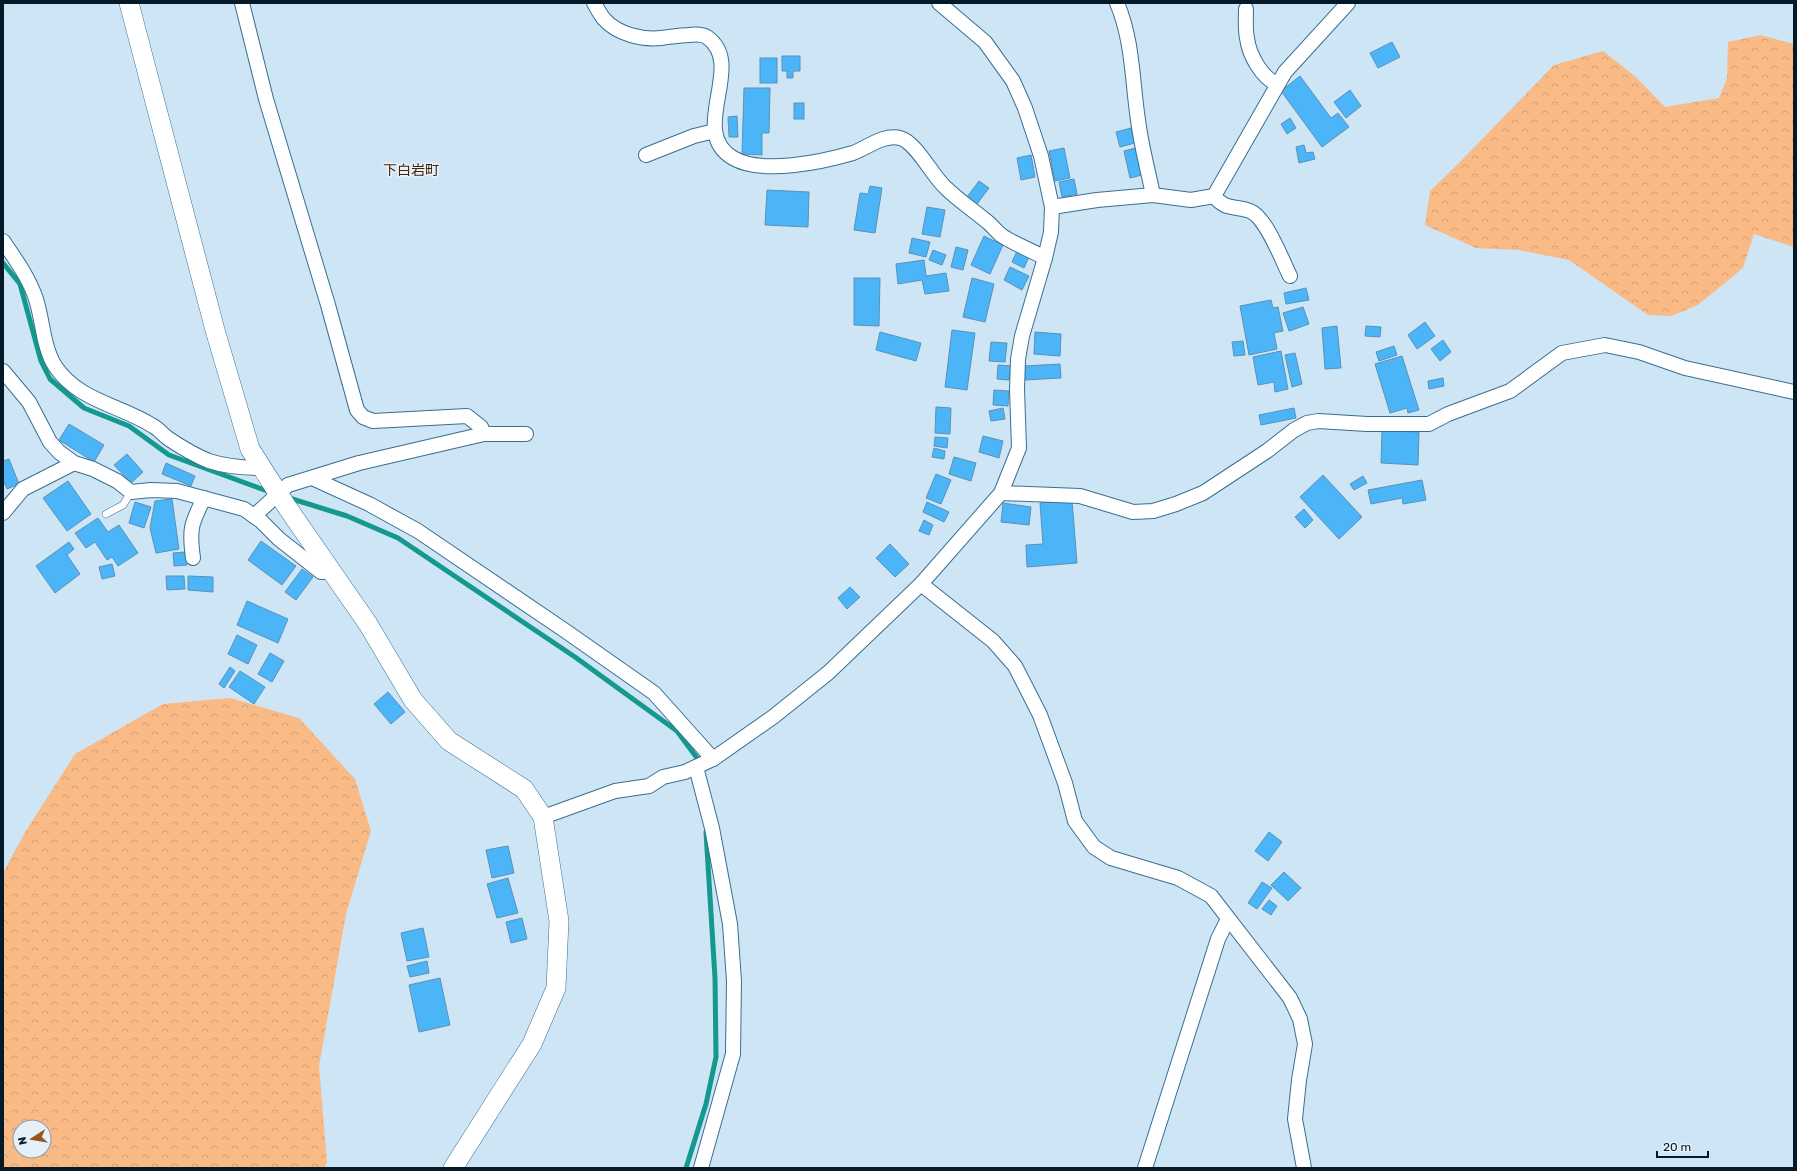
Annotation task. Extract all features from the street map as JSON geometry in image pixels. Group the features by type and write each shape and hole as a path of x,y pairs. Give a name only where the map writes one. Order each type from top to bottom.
{"street":[{"path":"129,3 214,330 250,448 278,493 368,624 418,706 449,741 524,789 543,817 559,921 556,988 532,1044 453,1168"},
{"path":"242,3 266,99 328,305 357,410 363,417 373,420 466,416 481,427 484,434"},
{"path":"594,3 604,19 616,29 627,34 643,38 660,39 700,34 711,40 717,48 722,65 722,79 714,118 715,131 724,149 732,158 745,162 775,167 835,157 854,152 887,138 900,138 910,144 945,188 1002,235 1045,258"},
{"path":"543,817 615,791 649,786 663,777 685,772 712,759 773,717 828,673 921,584 1001,493 1019,448 1016,389 1018,358 1022,336 1045,258 1050,232 1052,207 1041,156 1025,108 1013,81 985,42 939,3"},
{"path":"1117,3 1124,19 1133,62 1138,120 1153,195"},
{"path":"1214,196 1285,72 1348,3"},
{"path":"1246,10 1247,39 1256,64 1269,81 1278,84"},
{"path":"646,155 694,136 715,131"},
{"path":"1052,207 1097,200 1153,195 1191,200 1214,196"},
{"path":"1214,196 1220,204 1250,211 1261,221 1290,276"},
{"path":"3,241 19,264 30,285 41,315 47,348 55,366 76,389 148,423 182,447 209,460 242,468 263,468"},
{"path":"1001,493 1080,496 1133,512 1153,511 1176,504 1203,493 1267,451 1294,430 1308,423 1318,421 1367,424 1429,424 1448,414 1510,391 1562,353 1605,345 1640,352 1685,368 1794,392"},
{"path":"3,371 29,402 50,442 58,452 74,462 93,469 117,481 131,492 151,490 178,491 244,509 321,572 332,572"},
{"path":"254,516 288,485 359,463 484,434 526,434"},
{"path":"3,513 23,489 74,462"},
{"path":"312,478 369,504 418,531 654,693 712,759"},
{"path":"193,558 190,535 194,519 204,498"},
{"path":"921,584 993,641 1015,666 1040,715 1065,782 1075,821 1094,847 1110,858 1178,878 1211,896 1290,998 1300,1019 1305,1044 1295,1119 1304,1168"},
{"path":"696,767 712,828 728,916 734,981 733,1054 701,1168"},
{"path":"1144,1168 1218,939 1228,919"}],"lane":[{"path":"106,514 122,506 131,492"}],"green space":[{"path":"1760,35 1794,44 1794,247 1754,234 1743,268 1698,305 1671,316 1648,315 1569,260 1519,250 1476,248 1425,225 1430,191 1554,65 1603,51 1636,77 1665,107 1719,98 1727,78 1728,42"},
{"path":"230,698 299,718 355,779 371,831 346,914 319,1066 327,1163 324,1168 3,1168 3,873 24,834 75,754 163,704"}],"building":[{"path":"1392,42 1400,57 1378,68 1370,53"},
{"path":"782,56 800,56 800,71 793,71 793,78 787,78 787,71 782,71"},
{"path":"760,58 777,58 777,83 760,83"},
{"path":"1300,76 1331,118 1338,113 1349,127 1322,147 1281,91"},
{"path":"744,88 770,88 769,133 762,133 762,155 742,154"},
{"path":"1350,90 1361,106 1346,118 1334,102"},
{"path":"794,103 804,103 804,119 794,119"},
{"path":"737,116 738,137 729,137 728,117"},
{"path":"1290,118 1296,128 1287,134 1281,124"},
{"path":"1131,128 1135,143 1120,147 1116,132"},
{"path":"1304,145 1306,153 1313,152 1315,159 1299,163 1296,147"},
{"path":"1139,147 1146,174 1130,178 1124,151"},
{"path":"1064,148 1070,178 1055,181 1049,151"},
{"path":"1031,155 1035,177 1021,180 1017,158"},
{"path":"1074,179 1077,194 1062,197 1059,182"},
{"path":"979,181 989,188 977,204 967,197"},
{"path":"870,186 882,188 875,233 854,230 860,193 868,194"},
{"path":"767,190 809,192 808,227 765,225"},
{"path":"927,207 945,210 940,237 922,234"},
{"path":"984,236 1003,245 990,274 971,265"},
{"path":"912,238 930,242 926,257 909,253"},
{"path":"956,247 968,250 963,270 951,267"},
{"path":"933,250 946,255 942,265 929,260"},
{"path":"1017,251 1029,257 1024,268 1012,262"},
{"path":"924,260 926,276 946,273 949,291 925,294 922,280 898,284 896,264"},
{"path":"1010,267 1029,276 1022,290 1004,280"},
{"path":"854,278 880,278 879,326 854,325"},
{"path":"972,278 994,284 985,322 963,317"},
{"path":"1306,288 1309,300 1286,304 1284,293"},
{"path":"1271,300 1273,308 1278,307 1283,331 1274,333 1277,349 1249,355 1240,306"},
{"path":"1303,307 1309,324 1289,331 1283,313"},
{"path":"1425,322 1435,336 1417,349 1408,335"},
{"path":"1337,326 1341,368 1325,369 1322,328"},
{"path":"1366,326 1381,327 1380,337 1365,336"},
{"path":"952,330 975,333 967,390 945,387"},
{"path":"880,332 921,343 916,361 876,350"},
{"path":"1035,332 1061,334 1060,356 1034,354"},
{"path":"1443,340 1451,352 1440,361 1431,349"},
{"path":"1243,341 1245,355 1234,356 1232,342"},
{"path":"991,342 1007,343 1005,362 989,361"},
{"path":"1394,346 1397,355 1379,361 1376,352"},
{"path":"1281,351 1288,389 1275,392 1274,382 1258,385 1253,357"},
{"path":"1295,353 1302,384 1292,387 1285,355"},
{"path":"1402,356 1419,410 1408,413 1407,408 1390,413 1375,364"},
{"path":"1060,364 1061,378 1025,380 1024,366"},
{"path":"998,365 1011,366 1009,380 997,379"},
{"path":"1443,378 1444,386 1429,389 1428,381"},
{"path":"994,390 1009,391 1008,406 993,405"},
{"path":"936,407 951,408 950,434 935,433"},
{"path":"1003,408 1005,419 991,421 989,411"},
{"path":"1294,408 1296,418 1261,425 1259,415"},
{"path":"69,424 104,445 94,462 59,440"},
{"path":"1382,431 1419,432 1418,465 1381,463"},
{"path":"983,436 1003,441 999,458 979,452"},
{"path":"935,437 948,438 947,448 934,446"},
{"path":"934,448 945,451 944,459 932,457"},
{"path":"127,454 143,472 131,483 114,465"},
{"path":"954,457 976,463 971,481 949,474"},
{"path":"9,459 19,484 7,489 3,480 3,461"},
{"path":"166,463 195,476 191,486 162,474"},
{"path":"936,474 951,480 941,504 926,498"},
{"path":"1323,475 1362,517 1339,539 1300,497"},
{"path":"1363,476 1367,483 1354,490 1350,484"},
{"path":"1422,480 1426,500 1403,504 1402,498 1371,504 1368,490"},
{"path":"68,481 91,514 67,531 43,498"},
{"path":"172,499 179,549 156,553 150,528 155,501"},
{"path":"1072,500 1077,563 1027,567 1026,545 1043,544 1040,503"},
{"path":"135,502 151,507 144,528 129,523"},
{"path":"927,502 949,512 944,522 923,512"},
{"path":"1003,503 1031,507 1029,525 1001,522"},
{"path":"1304,509 1313,520 1305,528 1295,517"},
{"path":"98,518 108,532 119,525 138,553 118,566 112,557 107,560 95,542 86,548 75,533"},
{"path":"924,520 933,525 929,535 919,531"},
{"path":"261,541 296,566 282,585 248,560"},
{"path":"69,542 74,549 67,555 80,574 55,593 36,566"},
{"path":"890,544 909,564 895,577 876,558"},
{"path":"186,552 187,565 174,566 173,553"},
{"path":"112,564 115,576 102,579 99,567"},
{"path":"302,569 313,577 296,600 285,592"},
{"path":"166,576 184,576 185,589 167,590"},
{"path":"188,576 213,577 213,592 188,590"},
{"path":"850,587 860,597 847,609 838,598"},
{"path":"247,601 288,619 278,643 237,625"},
{"path":"237,635 257,645 248,664 228,654"},
{"path":"270,653 284,661 272,682 258,674"},
{"path":"230,667 235,671 224,688 219,684"},
{"path":"240,671 265,687 254,704 229,687"},
{"path":"388,692 405,712 391,724 374,704"},
{"path":"1269,832 1282,842 1268,861 1255,851"},
{"path":"508,846 514,873 492,878 486,850"},
{"path":"1284,872 1301,888 1288,901 1271,885"},
{"path":"508,878 518,913 497,918 487,884"},
{"path":"1262,882 1272,888 1257,909 1248,903"},
{"path":"1269,900 1277,906 1271,915 1262,909"},
{"path":"522,918 527,939 511,943 506,922"},
{"path":"423,928 429,957 407,961 401,933"},
{"path":"427,961 429,973 410,977 407,966"},
{"path":"440,978 450,1025 419,1032 409,985"}],"waterway":[{"path":"3,263 20,284 41,361 50,379 84,408 129,426 169,455 270,492"},
{"path":"289,498 347,516 398,538 575,657 677,731 697,758 698,764"},
{"path":"686,1168 706,1104 716,1057 715,978 706,832"}],"district":[{"name":"下白岩町","path":"411,170"}]}
